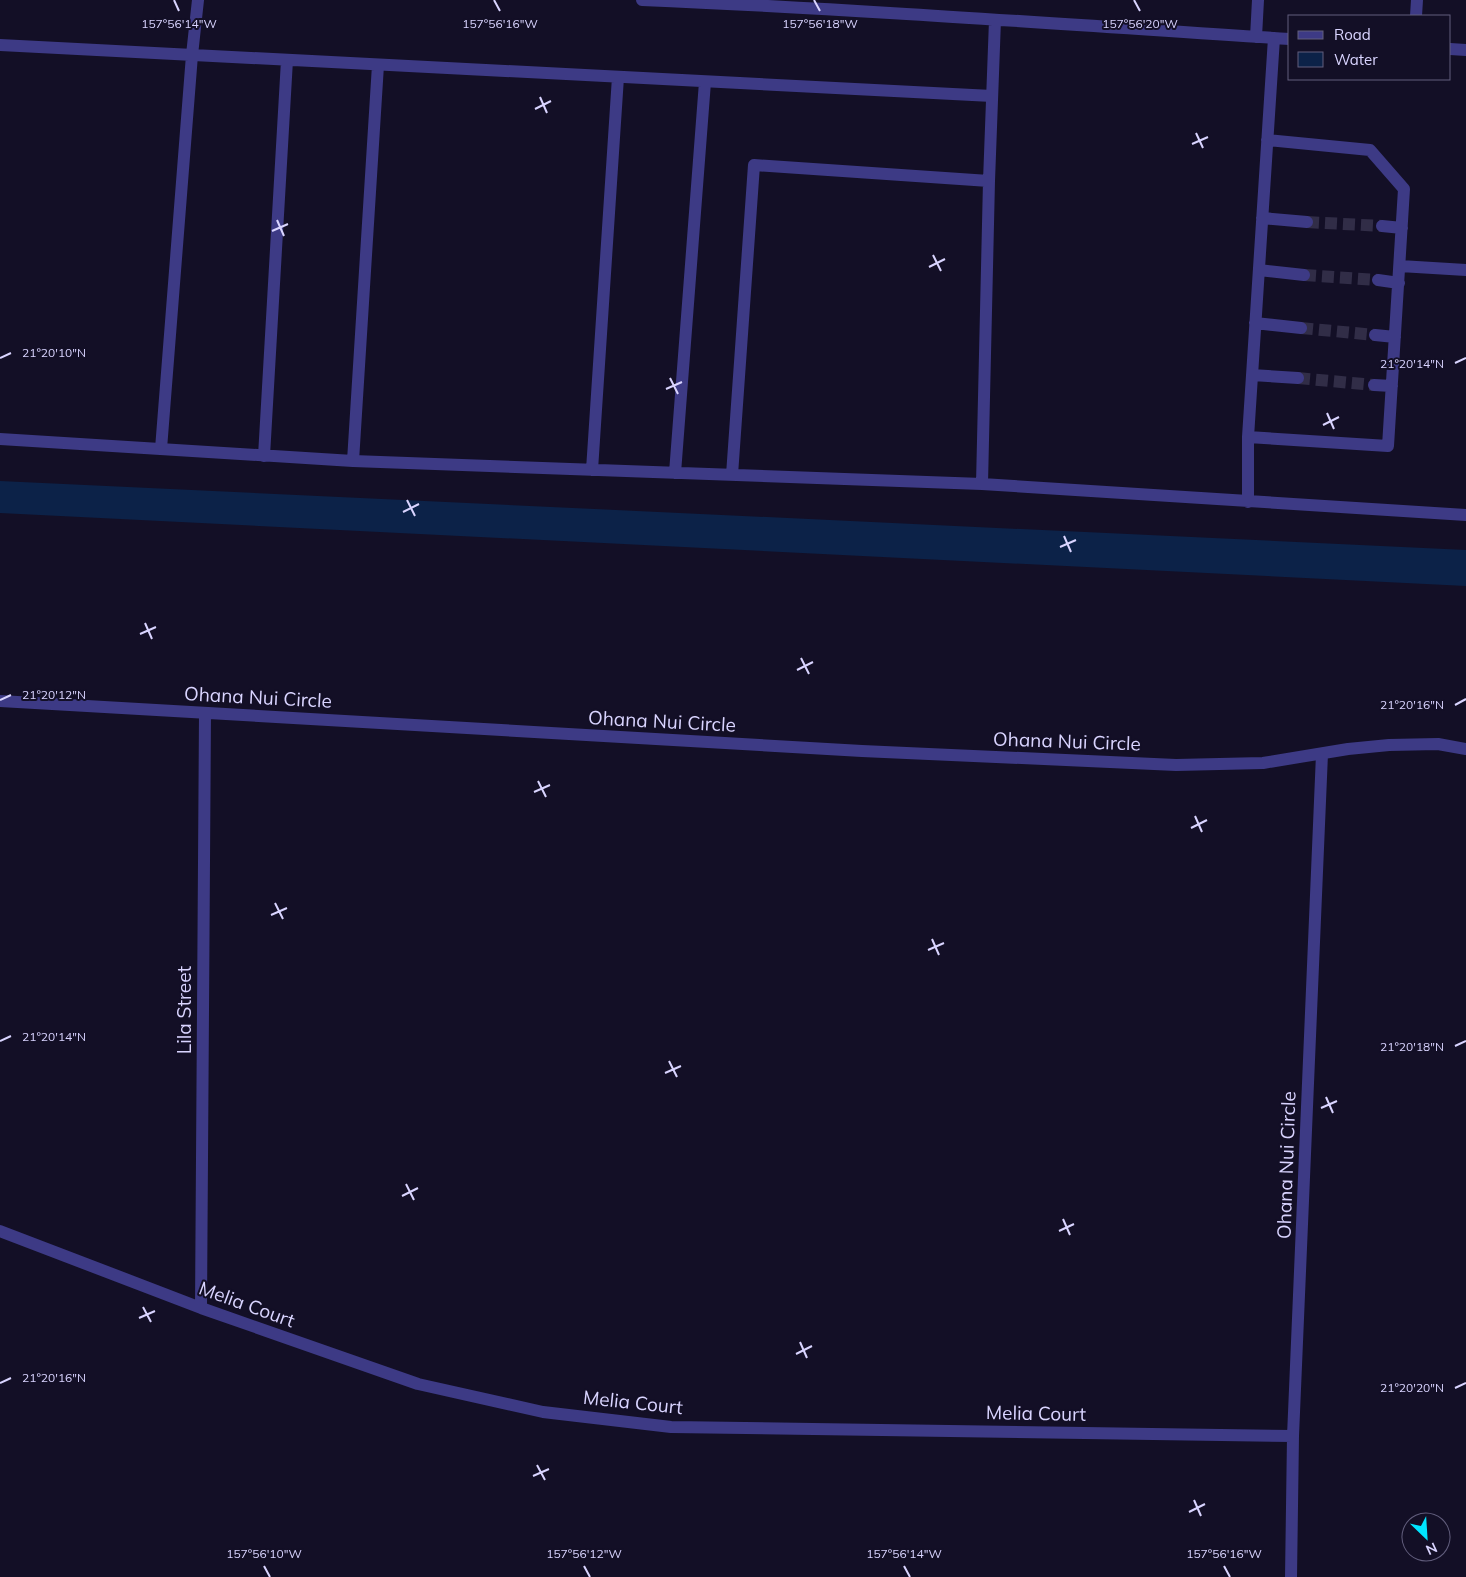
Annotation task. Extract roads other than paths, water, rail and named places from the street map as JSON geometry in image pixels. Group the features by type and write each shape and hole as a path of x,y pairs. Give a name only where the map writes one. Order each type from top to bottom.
{"street":[{"path":"161,449 198,0"},
{"path":"642,0 746,2 1288,39"},
{"path":"901,13 905,0"},
{"path":"1256,37 1258,0"},
{"path":"1416,15 1417,0"},
{"path":"982,484 995,20"},
{"path":"1248,502 1248,437 1274,38"},
{"path":"0,45 992,96"},
{"path":"1451,49 1466,50"},
{"path":"264,456 287,60"},
{"path":"353,461 378,65"},
{"path":"592,470 618,77"},
{"path":"675,473 705,82"},
{"path":"1248,437 1388,446 1399,283 1404,188 1370,150 1267,140"},
{"path":"732,475 754,166 989,181"},
{"path":"1262,218 1307,222"},
{"path":"1382,226 1402,228"},
{"path":"1400,266 1466,270"},
{"path":"1259,270 1304,275"},
{"path":"1378,280 1399,283"},
{"path":"1255,322 1301,328"},
{"path":"1375,335 1395,338"},
{"path":"1252,375 1298,378"},
{"path":"1374,385 1392,386"},
{"path":"0,439 353,461 982,484 1466,515"},
{"name":"Ohana Nui Circle","path":"0,701 852,751 1176,765 1263,763 1389,745 1438,744 1466,749"},
{"name":"Lila Street","path":"200,1308 205,713"},
{"name":"Ohana Nui Circle","path":"1291,1577 1293,1436 1322,754"},
{"name":"Melia Court","path":"0,1232 200,1308 418,1384 543,1412 670,1426 1293,1436"}],"water":[{"path":"0,481 1466,550 1466,586 0,513"}],"tunnel":[{"path":"1307,222 1382,226"},
{"path":"1304,275 1378,280"},
{"path":"1301,328 1375,335"},
{"path":"1298,378 1374,385"}]}
